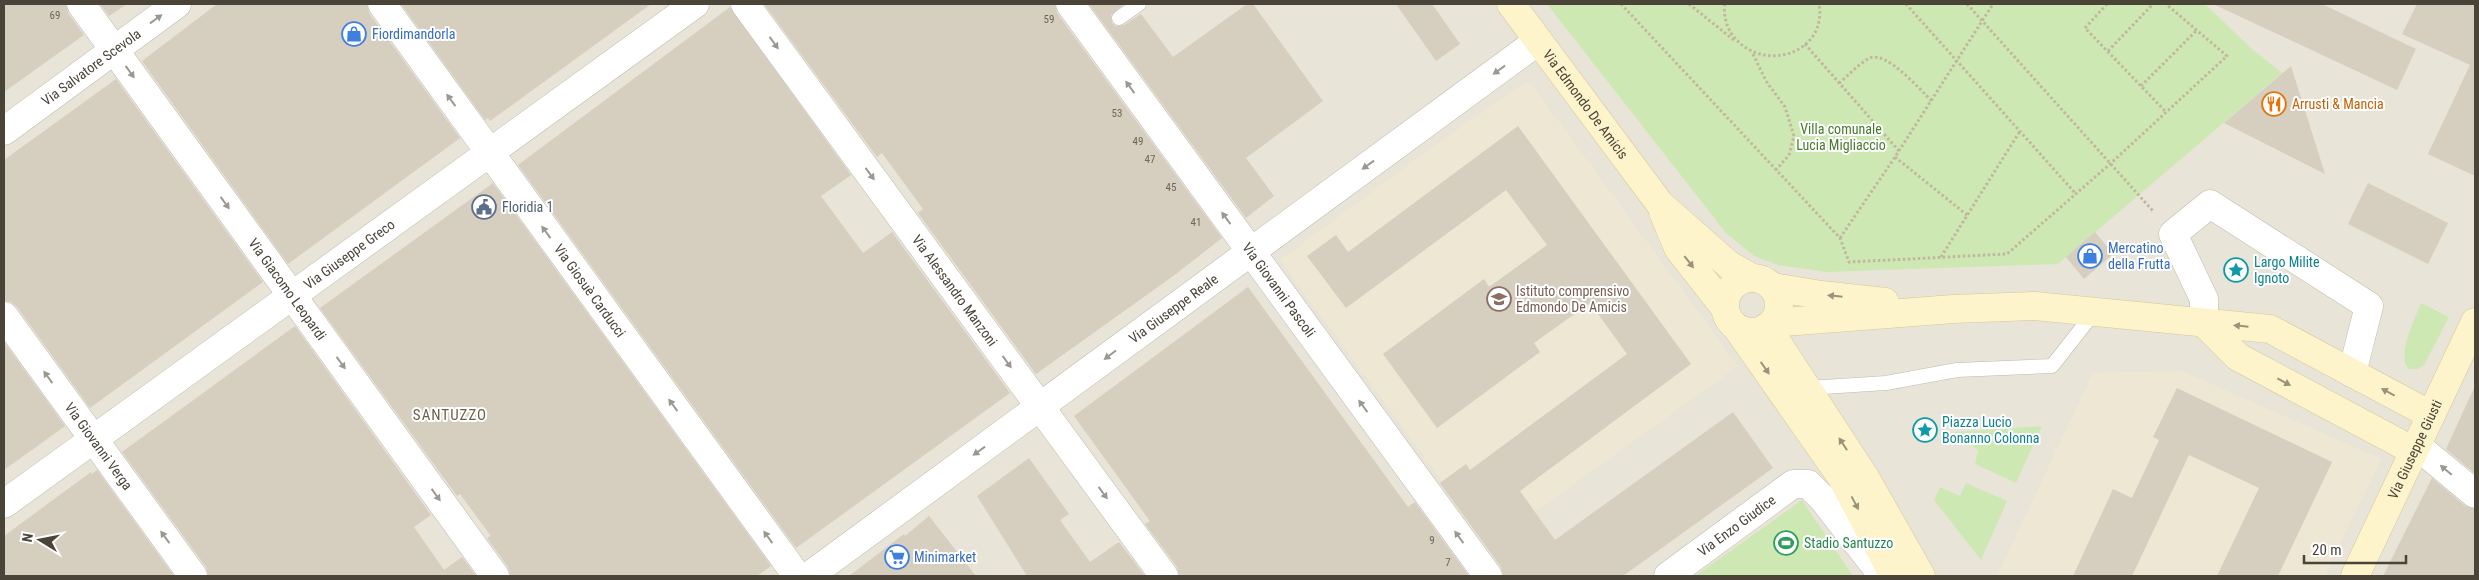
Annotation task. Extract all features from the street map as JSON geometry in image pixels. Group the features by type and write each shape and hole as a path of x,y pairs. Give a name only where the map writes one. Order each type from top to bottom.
{"street":[{"name":"Via Giacomo Leopardi","path":"81,4 495,576"},
{"name":"Via Salvatore Scevola","path":"4,131 113,49 177,4"},
{"name":"Via Giosuè Carducci","path":"382,4 797,576"},
{"name":"Via Giuseppe Greco","path":"4,504 291,294 490,154 695,4"},
{"name":"Via Alessandro Manzoni","path":"745,4 1164,576"},
{"name":"Via Giovanni Pascoli","path":"1070,4 1488,576"},
{"name":"Via Edmondo De Amicis","path":"1511,4 1660,204"},
{"name":"Via Giuseppe Reale","path":"809,576 1538,41"},
{"path":"1660,204 1722,259 1762,282 1778,298 1778,311 1770,325"},
{"path":"1660,204 1678,248 1731,318 1842,478 1894,576"},
{"path":"2352,373 2369,306 2210,204 2173,234 2204,299 2204,322 2238,357 2415,448 2475,494"},
{"path":"1953,309 1821,295 1762,282 1741,280 1732,286 1726,297 1731,318 1748,331 1758,331 1770,325 1953,309 2035,306 2096,310 2270,330 2431,414"},
{"name":"Via Giovanni Verga","path":"4,316 193,576"},
{"name":"Via Giuseppe Giusti","path":"2355,576 2475,322"},
{"path":"1770,325 1866,479 1921,576"},
{"name":"Via Enzo Giudice","path":"1668,576 1794,484 1808,484 1823,499 1882,576"}],"lane":[{"path":"1119,18 1139,4"},
{"path":"1808,388 1886,383 1957,370 2052,366 2096,310"}],"path":[{"path":"1623,4 1840,238 1849,262 2007,254 2110,164 2227,56 2166,4"},
{"path":"1690,4 1738,43 1753,53 1771,58 1790,54 1805,44 1816,29 1820,10 1819,4"},
{"path":"1725,4 1727,27 1738,43"},
{"path":"1906,4 2076,194"},
{"path":"1966,4 2173,234"},
{"path":"1840,238 1896,157 1993,4"},
{"path":"2107,4 2085,28 2166,112"},
{"path":"2108,52 2153,4"},
{"path":"2141,86 2196,30"},
{"path":"1805,44 1899,151"},
{"path":"1753,53 1766,82 1785,107 1794,136 1789,154 1776,170"},
{"path":"1839,83 1870,58 1888,60 1932,100"},
{"path":"1940,257 2020,131"},
{"path":"1896,157 1968,214"}],"shaded area":[{"path":"4,4 2475,4 2475,576 4,576"},
{"name":"Istituto comprensivo Edmondo De Amicis","path":"1529,81 1738,366 1489,545 1280,260 1445,138"},
{"path":"2182,371 2381,459 2324,576 1997,576 2093,373"}],"green space":[{"name":"Villa comunale Lucia Migliaccio","path":"1547,4 2205,4 2251,48 2282,73 2058,264 1827,272 1778,265 1754,256 1726,233"},
{"path":"2421,303 2449,317 2424,365 2417,369 2409,369 2406,363 2406,347 2411,327"},
{"path":"2042,426 2016,483 1975,464 1978,450 1956,436 1954,432"},
{"path":"1966,483 2007,501 1981,560 1934,500 1940,487 1960,496"},
{"name":"Stadio Santuzzo","path":"1802,500 1853,576 1695,576"}],"building":[{"path":"4,4 66,4 68,13 84,35 4,92"},
{"path":"100,4 127,4 109,16"},
{"path":"217,4 367,4 369,13 460,138 288,264 142,61"},
{"path":"401,4 651,4 490,121 488,118 485,120"},
{"path":"764,4 1055,4 1057,13 1222,238 1176,274 1036,374 918,213 923,209 882,153 877,157"},
{"path":"1089,4 1124,4 1111,15 1112,23 1116,26 1124,25 1141,14 1173,57 1247,4 1253,4 1323,101 1246,158 1274,196 1246,218"},
{"path":"1396,4 1432,4 1460,44 1436,61"},
{"path":"2213,4 2322,4 2416,49 2397,90"},
{"path":"2417,4 2475,4 2475,176 2428,154 2470,65 2402,34"},
{"path":"730,7 851,175 821,196 863,253 892,232 1010,393 796,548 518,165"},
{"name":"Arrusti & Mancia","path":"2291,66 2325,174 2224,123"},
{"path":"116,79 263,282 90,408 17,307 11,302 4,301 4,160"},
{"path":"1518,126 1691,364 1520,491 1555,540 1733,412 1773,468 1623,576 1503,576 1501,567 1440,483 1466,464 1470,470 1627,354 1590,303 1534,343 1540,352 1437,428 1383,354 1484,279 1489,287 1547,245 1506,190 1346,308 1307,256 1336,235 1348,252"},
{"path":"493,183 771,566 757,576 510,576 508,567 487,538 491,536 460,494 457,496 320,308"},
{"path":"2368,183 2448,223 2428,264 2348,224"},
{"name":"Mercatino della Frutta","path":"2095,232 2113,254 2084,279 2066,257"},
{"path":"1248,287 1408,507 1415,502 1469,576 1179,576 1177,567 1145,524 1150,521 1074,416"},
{"path":"295,326 431,515 414,527 444,570 462,557 476,576 208,576 206,567 122,452"},
{"path":"4,342 65,426 4,470"},
{"path":"2475,386 2475,474 2446,449"},
{"path":"2177,388 2332,462 2278,576 2217,576 2259,488 2189,455 2132,576 2073,576 2113,489 2132,498 2159,440 2153,437"},
{"path":"1029,458 1069,514 1060,520 1090,562 1119,542 1145,576 1027,576 977,496"},
{"path":"97,470 174,576 4,576 4,536 91,472 92,474"},
{"path":"2432,478 2465,506 2475,509 2475,576 2383,576"},
{"path":"929,516 976,576 849,576 904,534 905,536"}],"place":[{"name":"Fiordimandorla","path":"354,34"},
{"name":"Arrusti & Mancia","path":"2274,104"},
{"name":"Floridia 1","path":"484,207"},
{"name":"Mercatino della Frutta","path":"2090,256"},
{"name":"Largo Milite Ignoto","path":"2236,270"},
{"name":"Istituto comprensivo Edmondo De Amicis","path":"1499,299"},
{"name":"Piazza Lucio Bonanno Colonna","path":"1925,430"},
{"name":"Stadio Santuzzo","path":"1786,543"},
{"name":"Minimarket","path":"897,557"}],"district":[{"name":"SANTUZZO","path":"450,415"}]}
